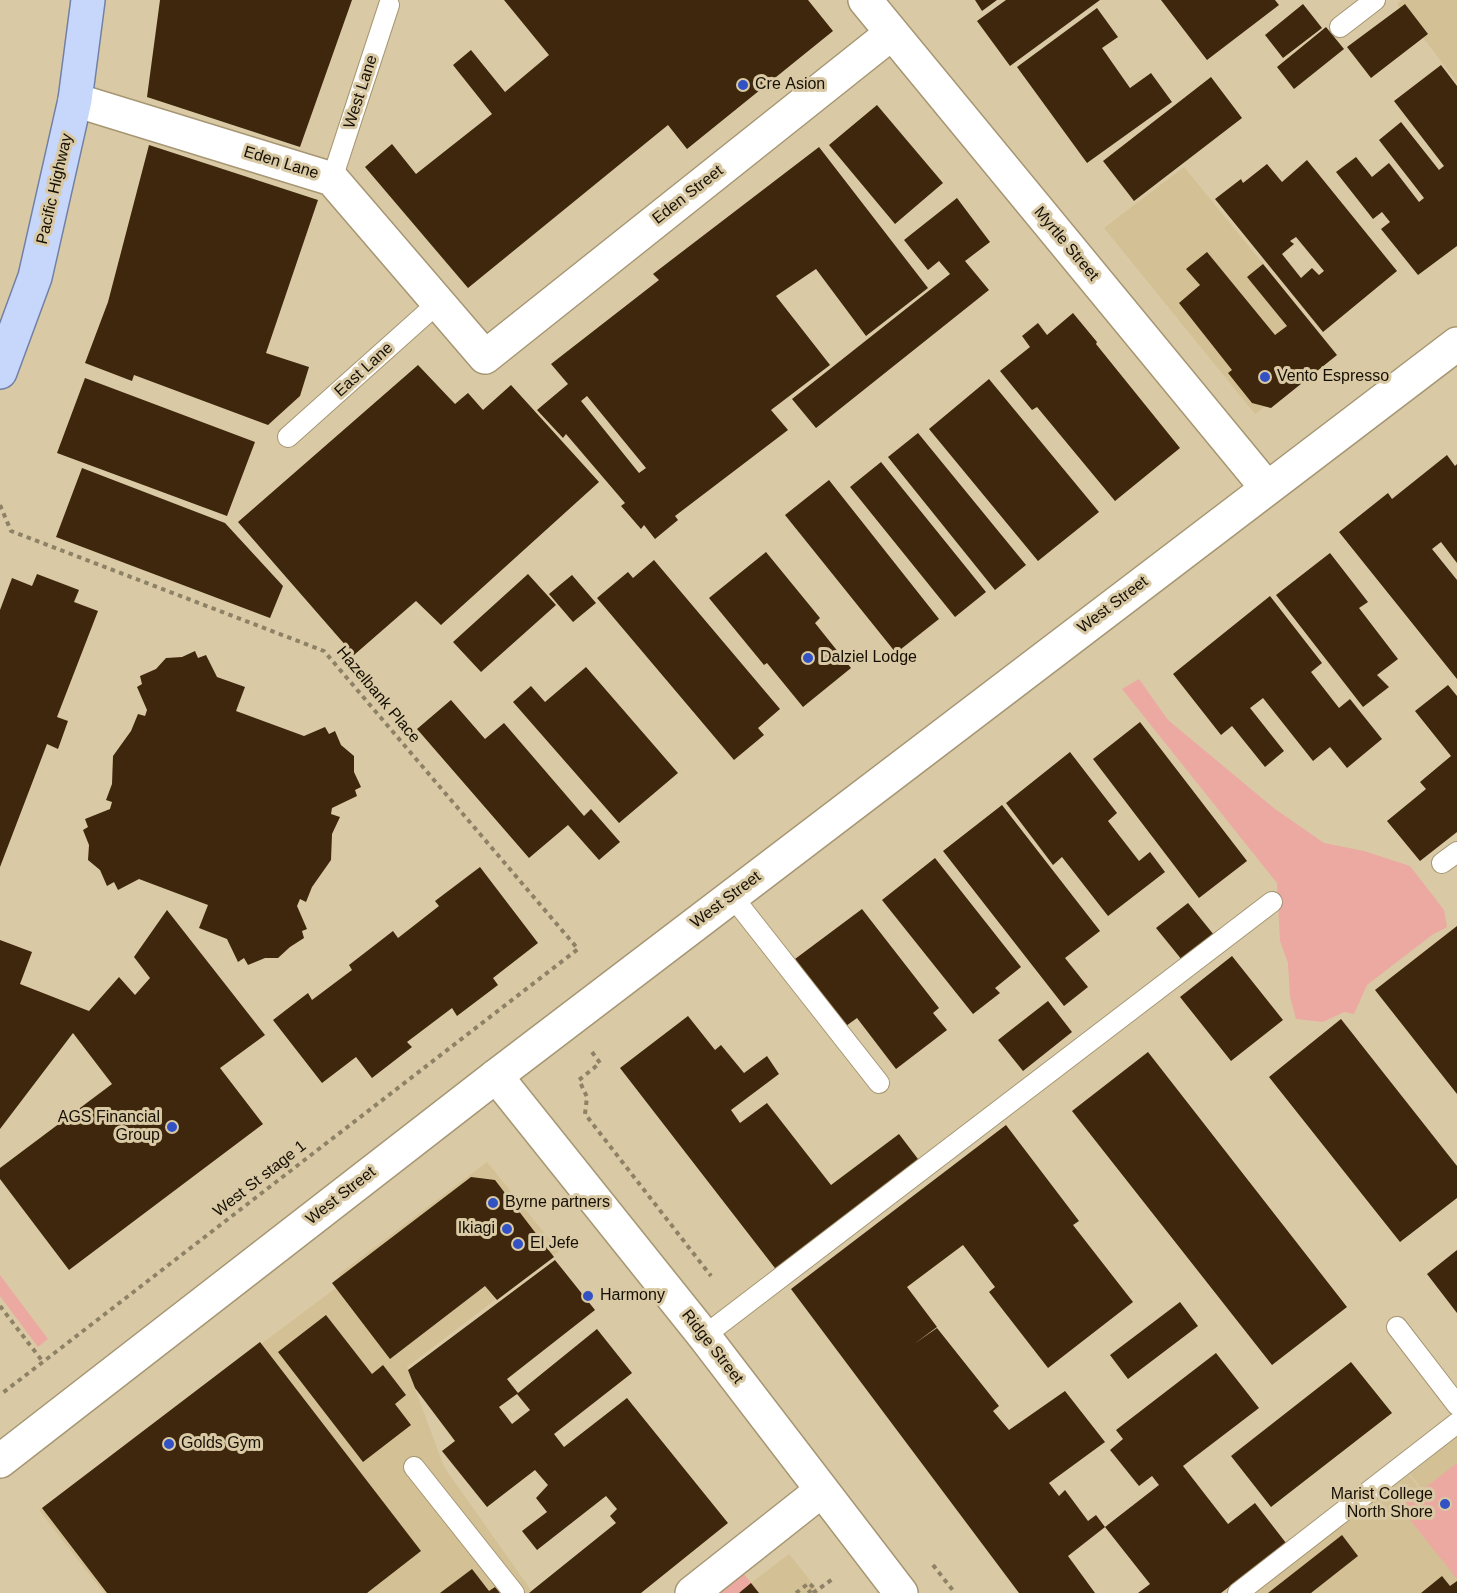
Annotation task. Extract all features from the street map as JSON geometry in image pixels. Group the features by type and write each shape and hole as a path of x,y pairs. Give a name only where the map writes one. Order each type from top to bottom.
{"main road":[{"name":"Pacific Highway","path":"0,372 35,276 75,100 88,0"}],"street":[{"name":"Myrtle Street","path":"865,0 1267,488"},
{"name":"Eden Street","path":"484,357 892,33"},
{"name":"Eden Lane","path":"75,100 332,179 484,357"},
{"name":"West Street","path":"0,1461 496,1076 1457,344"},
{"name":"Ridge Street","path":"496,1076 704,1336 901,1593"},
{"path":"692,1593 821,1491"}],"lane":[{"path":"1340,27 1375,0"},
{"name":"West Lane","path":"332,179 389,5"},
{"name":"East Lane","path":"288,437 439,302"},
{"path":"732,896 879,1083"},
{"path":"704,1336 1272,902"},
{"path":"1397,1327 1457,1405"},
{"path":"1238,1593 1457,1424"},
{"path":"414,1467 514,1593"}],"path":[{"name":"Hazelbank Place","path":"0,505 11,531 324,651 578,950"},
{"name":"West St stage 1","path":"0,1395 578,950"},
{"path":"587,1097 579,1080 600,1063"},
{"path":"0,1306 43,1362"},
{"path":"813,1593 834,1578"},
{"path":"796,1593 809,1582 814,1588 808,1593"}],"shaded area":[{"path":"1402,0 1457,0 1457,82 1397,4"},
{"path":"1184,167 1336,353 1255,414 1104,228"},
{"path":"1139,679 1168,720 1275,809 1324,843 1364,851 1410,866 1444,910 1447,927 1432,935 1367,985 1354,1014 1344,1012 1323,1022 1296,1019 1290,996 1288,963 1280,941 1277,883 1122,689"},
{"path":"487,1162 559,1251 407,1367 444,1467 533,1593 104,1593 39,1510 344,1282 338,1275"},
{"path":"0,1275 48,1339 38,1347 0,1296"},
{"name":"Marist College North Shore","path":"1457,1437 1457,1534 1410,1474"},
{"path":"1457,1463 1457,1579 1400,1507"},
{"path":"1409,1475 1457,1536 1457,1593 1254,1593"},
{"path":"789,1554 820,1593 759,1593 751,1583"},
{"path":"740,1569 759,1593 710,1593"}],"building":[{"path":"160,0 352,0 300,147 147,97"},
{"path":"504,0 808,0 833,31 687,149 668,125 468,288 365,167 392,144 416,174 492,114 453,65 471,50 505,92 549,55"},
{"path":"975,0 997,0 982,11"},
{"path":"1006,0 1100,0 1010,66 977,21"},
{"path":"1161,0 1275,0 1279,5 1207,60"},
{"path":"1303,4 1322,28 1283,58 1265,35"},
{"path":"1405,4 1428,34 1371,78 1347,47"},
{"path":"1097,8 1118,37 1102,48 1130,88 1151,73 1172,102 1087,163 1017,67"},
{"path":"1326,27 1344,49 1294,89 1277,67"},
{"path":"1441,65 1457,86 1457,246 1418,275 1381,229 1390,222 1382,212 1373,219 1336,172 1356,157 1372,177 1389,163 1419,202 1424,198 1379,140 1401,122 1439,170 1444,166 1394,101"},
{"path":"1211,77 1242,118 1134,201 1103,161"},
{"path":"877,105 943,183 895,224 829,145"},
{"path":"149,145 318,200 266,353 309,367 300,396 268,425 134,375 132,381 85,363 108,302"},
{"path":"819,147 928,288 866,336 816,269 776,296 830,365 771,410 788,430 675,516 678,520 655,539 644,525 641,529 621,506 625,503 566,434 563,438 537,410 568,384 551,364 659,280 653,274","holes":["587,396 646,468 639,473 581,401"]},
{"path":"1307,160 1397,271 1323,332 1215,199 1241,179 1243,183 1267,164 1282,182","holes":["1296,237 1324,271 1319,275 1312,268 1301,278 1282,254 1294,244 1290,241"]},
{"path":"957,198 990,242 965,261 989,290 816,428 792,399 950,274 939,261 928,270 904,240"},
{"path":"1207,252 1275,335 1287,326 1247,277 1263,264 1337,355 1271,408 1252,403 1228,373 1232,370 1179,303 1200,285 1186,269"},
{"path":"1073,313 1180,448 1115,501 1037,407 1032,410 1000,371 1030,347 1022,336 1038,323 1047,335"},
{"path":"418,365 455,404 468,393 483,410 511,385 599,482 441,625 416,601 354,655 238,522"},
{"path":"85,378 255,442 227,516 57,453"},
{"path":"989,379 1099,512 1038,561 929,429"},
{"path":"918,433 1026,565 995,590 888,457"},
{"path":"1447,455 1455,466 1457,464 1457,563 1441,542 1432,549 1457,580 1457,679 1339,532 1388,493 1392,499"},
{"path":"881,462 986,592 955,617 850,487"},
{"path":"82,468 225,523 283,586 270,618 56,537"},
{"path":"829,480 939,619 896,653 785,515"},
{"path":"766,552 820,618 815,623 851,668 803,707 767,663 764,665 709,598"},
{"path":"1330,553 1368,602 1359,608 1398,659 1377,675 1389,687 1363,707 1276,595"},
{"path":"654,560 780,709 758,728 764,735 734,760 597,598 628,572 633,578"},
{"path":"37,574 79,590 74,602 98,611 57,717 68,721 58,749 47,744 0,867 0,610 12,578 32,586"},
{"path":"528,574 556,605 481,672 453,642"},
{"path":"572,575 596,603 573,622 549,594"},
{"path":"1270,596 1322,663 1311,672 1339,708 1350,699 1382,739 1347,768 1330,747 1313,761 1263,698 1250,708 1284,751 1265,767 1232,726 1221,735 1173,674"},
{"path":"195,651 198,658 206,655 217,677 245,687 236,711 304,736 325,727 329,734 335,731 341,745 354,756 354,772 361,787 355,790 357,796 332,808 331,814 340,817 332,834 331,860 312,887 306,902 300,899 297,906 307,929 302,931 304,938 278,958 265,958 248,965 244,958 238,962 227,939 199,928 208,905 139,879 118,890 114,882 107,886 100,870 88,860 89,845 83,830 88,827 85,819 110,809 112,802 106,800 112,784 113,756 131,731 138,714 145,716 147,710 137,687 142,684 140,676 156,669 166,658 182,657"},
{"path":"586,667 678,773 619,823 513,702 531,686 545,702"},
{"path":"1448,685 1457,696 1457,832 1420,861 1387,821 1426,789 1420,782 1451,756 1415,711"},
{"path":"451,700 485,739 504,723 584,816 591,809 620,842 599,860 568,825 529,858 417,729"},
{"path":"1140,722 1247,861 1199,898 1093,759"},
{"path":"1070,752 1117,813 1108,821 1139,861 1150,852 1165,872 1108,916 1062,857 1053,865 1006,803"},
{"path":"1002,805 1100,931 1065,958 1088,987 1064,1006 943,851"},
{"path":"935,858 1021,967 995,988 1000,993 973,1014 882,900"},
{"path":"480,867 538,943 493,978 498,985 457,1016 452,1008 407,1042 412,1047 372,1078 356,1057 322,1083 273,1020 308,993 312,1000 352,970 349,965 393,931 398,938 439,906 435,901"},
{"path":"1188,903 1214,935 1182,960 1156,928"},
{"path":"862,909 939,1008 933,1013 947,1030 896,1069 857,1018 846,1026 795,959"},
{"path":"167,910 265,1035 220,1068 263,1124 69,1270 0,1179 0,1168 112,1084 73,1033 0,1129 0,940 32,952 20,984 89,1011 119,977 135,995 150,978 134,957"},
{"path":"1457,926 1457,1094 1375,990"},
{"path":"1232,956 1283,1020 1231,1061 1180,997"},
{"path":"1048,1001 1072,1032 1023,1071 998,1040"},
{"path":"688,1016 715,1050 721,1045 744,1073 767,1056 779,1074 731,1110 740,1123 767,1103 831,1185 899,1134 921,1163 778,1272 620,1068"},
{"path":"1341,1019 1457,1166 1457,1198 1400,1242 1269,1077"},
{"path":"1148,1052 1347,1307 1272,1365 1072,1111"},
{"path":"1006,1125 1079,1221 1073,1225 1133,1302 1048,1368 989,1292 995,1287 963,1245 907,1287 937,1327 914,1344 937,1328 999,1406 993,1411 1009,1430 1065,1391 1105,1442 1049,1483 1059,1496 1065,1490 1088,1521 1096,1515 1105,1527 1068,1556 1095,1593 1019,1593 791,1289"},
{"path":"471,1177 495,1180 554,1257 497,1300 485,1286 390,1359 332,1283"},
{"path":"1457,1250 1457,1313 1427,1274"},
{"path":"555,1260 595,1310 507,1379 518,1393 597,1329 632,1373 554,1434 564,1447 627,1398 728,1523 641,1593 529,1593 616,1523 610,1516 617,1509 606,1496 537,1550 522,1531 547,1512 536,1498 548,1485 535,1470 487,1507 442,1451 455,1441 415,1388 408,1370","holes":["517,1394 530,1410 512,1424 499,1407"]},
{"path":"1180,1302 1198,1326 1128,1379 1110,1355"},
{"path":"326,1315 372,1374 383,1365 406,1395 395,1404 411,1425 363,1462 278,1352"},
{"path":"260,1342 421,1551 367,1593 107,1593 42,1508"},
{"path":"1216,1353 1259,1408 1183,1466 1228,1524 1255,1503 1286,1543 1221,1593 1138,1593 1150,1584 1105,1527 1159,1485 1152,1476 1139,1486 1110,1450 1123,1439 1116,1430"},
{"path":"1351,1362 1392,1413 1271,1507 1231,1456"},
{"path":"1342,1535 1358,1556 1311,1593 1268,1593"},
{"path":"472,1569 489,1591 495,1587 500,1593 440,1593"},
{"path":"1442,1576 1450,1586 1457,1581 1457,1593 1421,1593"},
{"path":"751,1583 759,1593 739,1593"}],"place":[{"name":"Cre Asion","path":"743,85"},
{"name":"Vento Espresso","path":"1265,377"},
{"name":"Dalziel Lodge","path":"808,658"},
{"name":"AGS Financial Group","path":"172,1127"},
{"name":"Byrne partners","path":"493,1203"},
{"name":"Ikiagi","path":"507,1229"},
{"name":"El Jefe","path":"518,1244"},
{"name":"Harmony","path":"588,1296"},
{"name":"Golds Gym","path":"169,1444"},
{"name":"Marist College North Shore","path":"1445,1504"}]}
